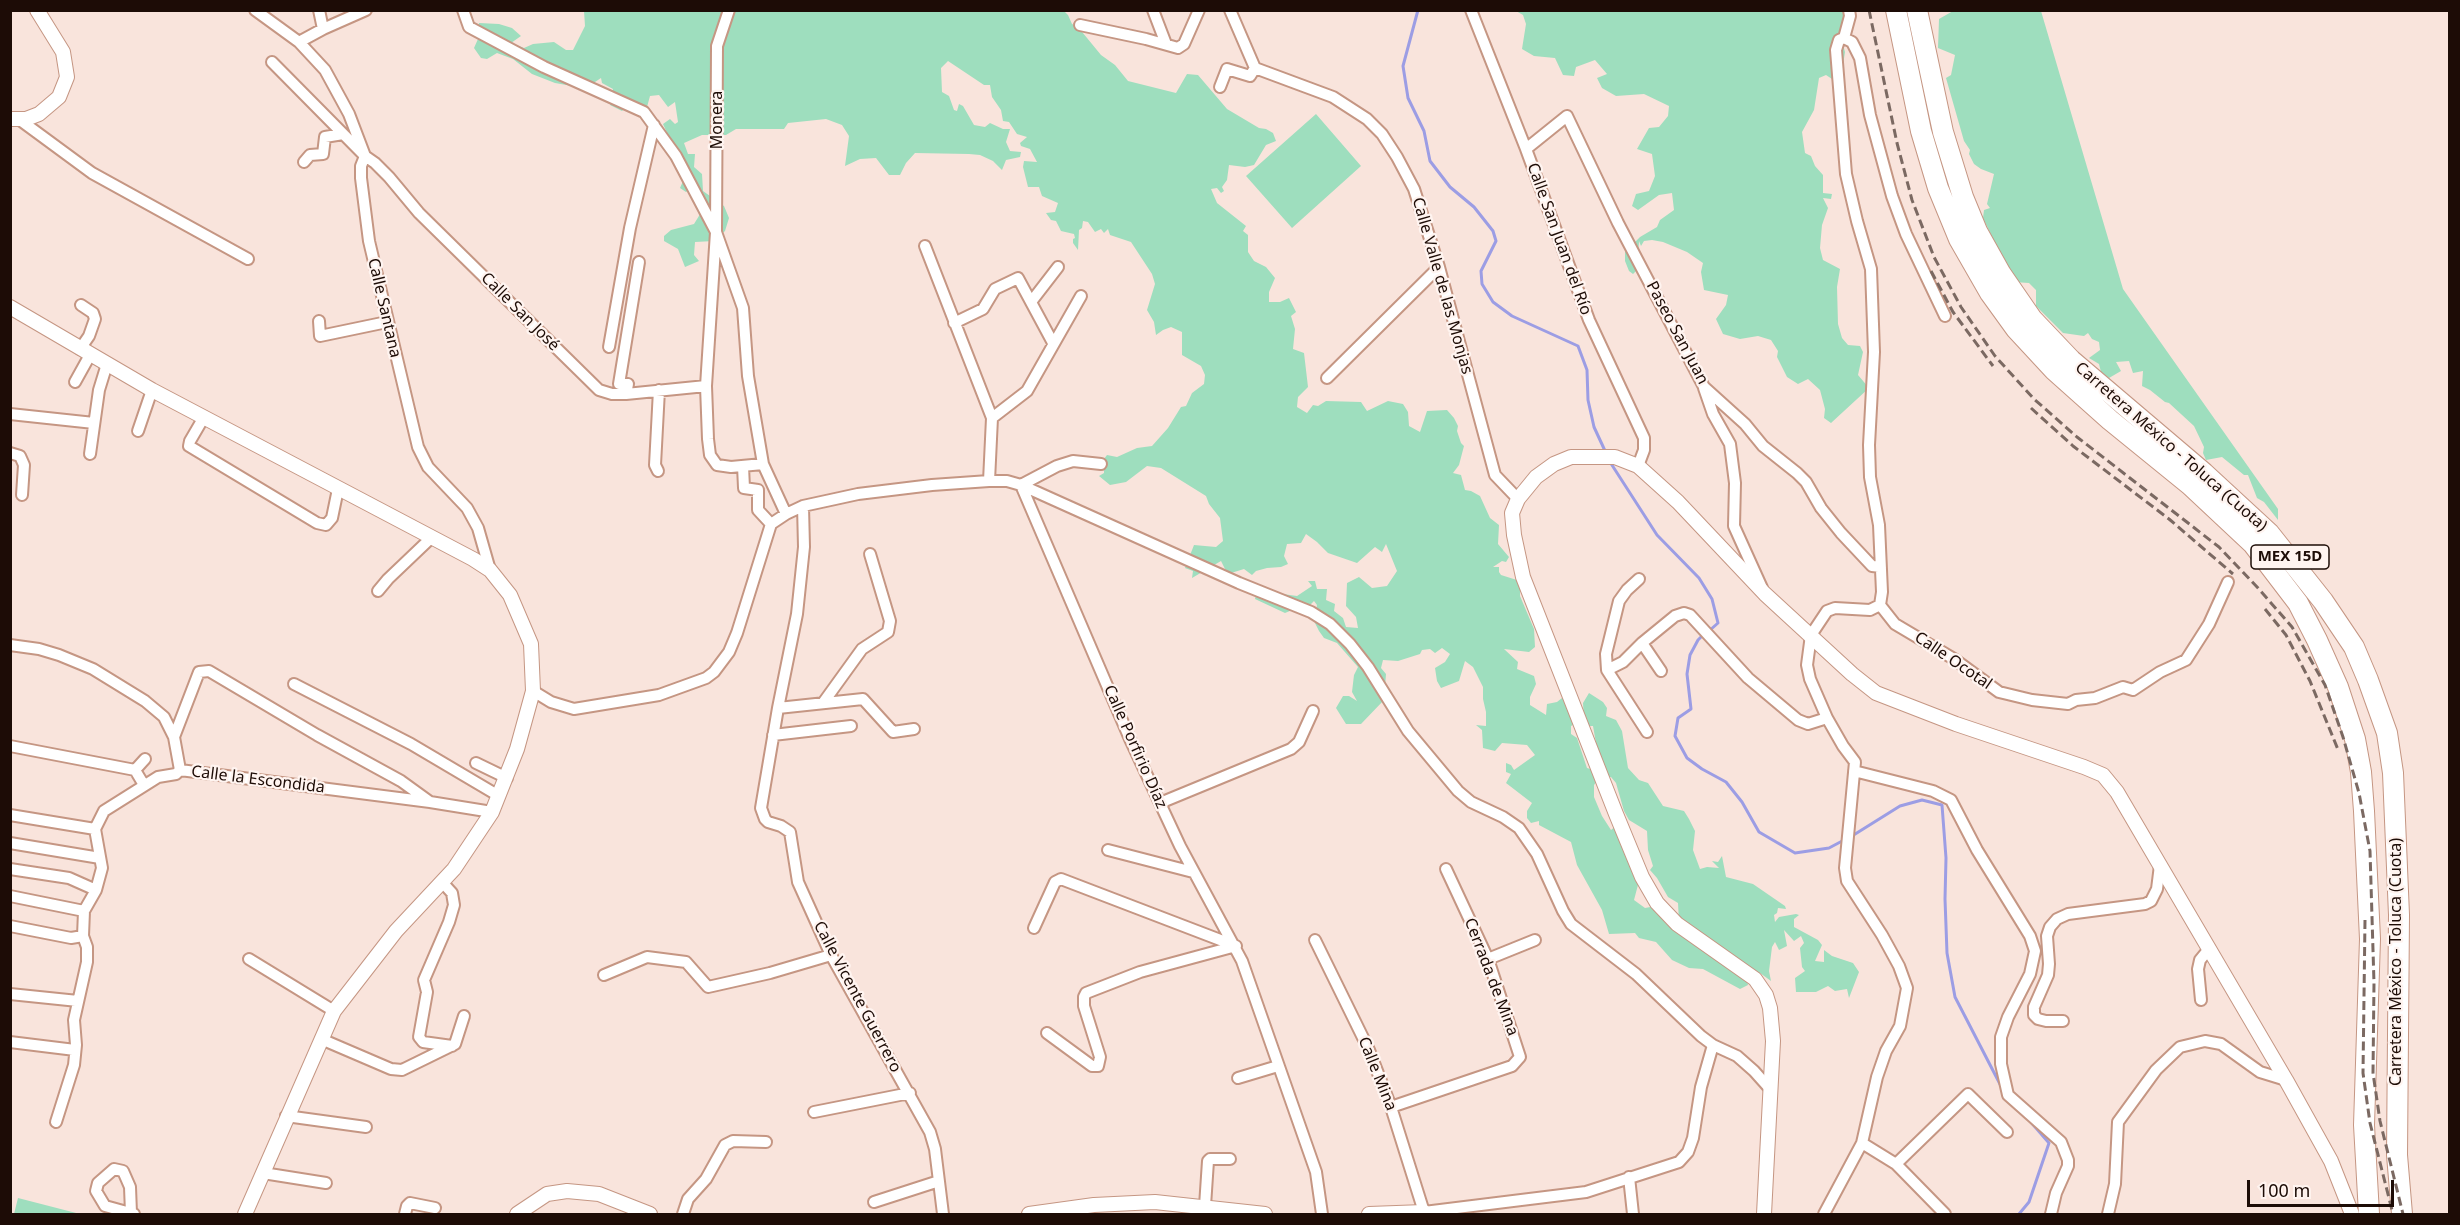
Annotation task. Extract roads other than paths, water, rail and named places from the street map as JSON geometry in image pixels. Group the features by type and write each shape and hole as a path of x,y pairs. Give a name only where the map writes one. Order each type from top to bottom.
{"highway":[{"name":"Carretera México - Toluca (Cuota)","path":"1896,10 1921,131 1938,188 1959,239 1990,293 2016,329 2054,370 2110,420 2190,485 2253,544 2298,603 2338,687 2355,739 2361,772 2364,811 2370,939 2364,1125 2368,1215"},
{"name":"Carretera México - Toluca (Cuota)","path":"1917,10 1943,132 1963,197 1977,231 2001,274 2032,319 2071,360 2204,472 2270,533 2323,601 2354,647 2368,680 2387,734 2393,773 2399,915 2397,1155 2402,1215"}],"street":[{"path":"15,119 39,114 53,103 63,92 67,77 63,52 38,10"},
{"name":"Calle Santana","path":"255,10 299,42 325,70 349,114 365,156 360,178 369,241 387,322 423,459 467,508 478,528 490,570"},
{"path":"319,10 323,29"},
{"path":"299,42 366,10"},
{"path":"463,10 469,27 544,67 644,112 676,156 716,232 743,308 748,376 763,464 786,514"},
{"name":"Monera","path":"729,10 717,46 716,232 706,386 710,455 717,465 743,466"},
{"path":"1153,10 1166,44"},
{"path":"1080,25 1178,48 1184,44 1199,10"},
{"path":"1221,87 1227,69 1250,76 1255,68 1230,10"},
{"name":"Calle San Juan del Río","path":"1471,10 1526,149 1589,320 1644,438 1644,450 1638,466"},
{"path":"1844,38 1850,16 1849,10"},
{"path":"1824,1215 1862,1143 1877,1077 1886,1051 1899,1026 1907,988 1899,966 1882,935 1847,881 1845,868 1855,762 1827,718 1810,679 1807,665 1811,635 1827,611 1835,608 1870,610 1880,605 1882,592 1879,525 1870,477 1869,456 1874,352 1871,269 1846,174 1836,50 1839,40 1844,38 1850,39 1860,58 1875,134 1892,196 1906,234 1945,315"},
{"name":"Calle San José","path":"273,62 365,156 375,162 419,213 506,296 592,385 612,394 706,386"},
{"name":"Calle Valle de las Monjas","path":"1255,68 1333,97 1367,119 1382,134 1397,157 1414,189 1439,267 1495,475 1518,499"},
{"name":"Paseo San Juan","path":"1526,149 1568,116 1618,223 1704,387 1745,424 1763,446 1797,472 1841,532 1872,566 1881,567"},
{"path":"15,119 92,173 248,259"},
{"path":"609,347 630,228 654,125"},
{"path":"304,162 310,155 323,154 325,137 343,134"},
{"path":"925,246 992,418 989,481"},
{"path":"626,394 628,384 619,384 639,262"},
{"path":"1031,302 1058,267"},
{"path":"1327,378 1439,267"},
{"path":"954,323 983,309 995,289 1018,278 1053,343"},
{"path":"992,418 1027,391 1081,296"},
{"path":"75,382 95,319 93,313 81,305"},
{"path":"12,306 85,352 152,390 490,570 510,595 531,644 533,691 507,778 492,812 442,882 396,931 334,1011 286,1116 245,1215"},
{"path":"318,321 320,336 387,322"},
{"path":"90,454 99,390 106,364"},
{"path":"1704,387 1713,414 1730,444 1735,483 1734,526 1765,594"},
{"path":"138,431 152,390"},
{"path":"658,471 655,465 659,390"},
{"path":"10,414 94,423"},
{"path":"204,417 189,446 317,524 326,525 332,518 338,489"},
{"path":"10,453 21,456 24,465 22,495"},
{"path":"1764,1215 1773,1041 1770,1008 1766,995 1755,979 1677,924 1657,903 1642,877 1523,577 1512,513 1518,499 1536,477 1554,464 1571,458 1615,457 1638,466 1678,501 1765,594 1876,693 1956,724 2103,775 2117,792 2286,1080 2331,1161 2352,1215"},
{"path":"1021,485 1057,466 1073,461 1101,464"},
{"path":"763,464 743,466 744,488 758,490 758,510 771,524"},
{"path":"533,691 551,702 574,709 658,695 706,678 714,672 729,652 771,524 803,506 858,494 932,485 1007,481 1021,485 1239,583 1311,612 1330,624 1368,667 1408,731 1458,791 1471,802 1503,817 1519,828 1537,854 1571,924 1636,974 1713,1045 1737,1056 1771,1090"},
{"name":"Calle Porfirio Díaz","path":"1021,485 1160,803 1193,872 1236,946 1316,1172 1323,1215"},
{"name":"Calle Vicente Guerrero","path":"803,506 804,547 797,614 761,808 768,822 781,825 790,832 798,882 831,955 930,1132 943,1215"},
{"path":"378,591 431,538"},
{"path":"823,703 862,649 888,632 890,621 870,554"},
{"path":"1639,579 1619,601 1605,654 1607,670 1647,732"},
{"name":"Calle Ocotal","path":"1880,605 1895,624 1954,659 1999,692 2032,700 2068,704 2076,700 2095,698 2123,687 2133,690 2160,672 2186,660 2209,624 2228,582"},
{"path":"1607,670 1623,662 1642,643 1678,614 1690,615 1748,678 1798,720 1808,724 1827,718"},
{"path":"1642,643 1661,671"},
{"name":"Calle la Escondida","path":"10,645 39,649 93,669 158,711 164,717 174,737 180,770 492,812"},
{"path":"174,737 199,672 209,671 317,735 401,781 430,802"},
{"path":"294,684 411,744 499,796"},
{"path":"778,708 864,699 893,732 914,729"},
{"path":"1160,803 1292,749 1299,742 1313,711"},
{"path":"773,735 851,726"},
{"path":"10,746 135,770 144,785"},
{"path":"135,770 145,759"},
{"path":"476,763 507,778"},
{"path":"56,1122 74,1065 74,1020 87,962 87,947 83,936 84,910 96,890 102,868 95,829 104,811 158,777 176,774 180,770"},
{"path":"1854,771 1933,791 1951,800 2000,891 2030,936 2035,951 2033,963 2001,1036 2001,1064 2008,1095 2061,1142 2068,1166 2057,1187 2051,1215"},
{"path":"10,815 95,829"},
{"path":"10,843 100,858"},
{"path":"1108,850 1193,872"},
{"path":"2063,1021 2046,1021 2034,1015 2034,1007 2048,975 2047,936 2050,927 2057,919 2068,914 2145,904 2151,901 2157,889 2160,865"},
{"path":"10,869 69,878 96,890"},
{"name":"Cerrada de Mina","path":"1391,1107 1518,1062 1519,1052 1488,959 1446,869"},
{"path":"1034,928 1055,882 1061,879 1236,946"},
{"path":"442,882 452,893 454,905 450,922 424,980 427,992 419,1037 423,1042 452,1046"},
{"path":"10,896 84,910"},
{"path":"10,926 71,938 83,936"},
{"name":"Calle Mina","path":"1316,940 1369,1050 1391,1107 1425,1213"},
{"path":"1488,959 1535,940"},
{"path":"1047,1033 1092,1066 1098,1066 1100,1057 1084,1006 1086,993 1140,972 1236,946"},
{"path":"2201,1000 2198,969 2200,960 2209,949"},
{"path":"604,975 647,957 686,962 708,987 770,973 831,955"},
{"path":"249,959 334,1011"},
{"path":"10,994 78,1001"},
{"path":"321,1039 395,1070 402,1070 452,1046 457,1041 464,1016"},
{"path":"2108,1215 2115,1185 2118,1122 2156,1070 2180,1047 2205,1041 2221,1044 2260,1072 2286,1080"},
{"path":"10,1042 75,1050"},
{"path":"1369,1215 1425,1213 1586,1192 1679,1162 1688,1152 1693,1138 1701,1087 1713,1045"},
{"path":"1238,1078 1278,1066"},
{"path":"814,1112 910,1093"},
{"path":"1896,1164 1968,1094 2007,1132"},
{"path":"286,1116 366,1127"},
{"path":"684,1215 688,1199 706,1179 725,1145 733,1141 766,1142"},
{"path":"1862,1143 1896,1164 1945,1215"},
{"path":"1198,1209 1208,1161 1210,1159 1230,1159"},
{"path":"263,1173 326,1183"},
{"path":"1629,1177 1633,1215"},
{"path":"873,1202 939,1181"},
{"path":"517,1215 547,1194 567,1191 592,1192 650,1215"},
{"path":"405,1215 410,1203 435,1208"},
{"path":"1029,1215 1094,1205 1198,1209 1265,1215"}],"waterway":[{"path":"1418,10 1403,66 1408,98 1424,131 1430,161 1450,187 1474,207 1493,231 1496,241 1481,271 1482,284 1493,302 1512,316 1578,346 1587,370 1588,400 1594,427 1606,453"},
{"path":"1610,462 1657,535 1699,578 1712,599 1718,623 1709,631"},
{"path":"1703,635 1690,655 1687,674 1691,709 1678,718 1675,736 1687,758 1726,782 1742,802 1759,832 1795,853 1829,848 1846,839"},
{"path":"1852,836 1900,806 1922,800 1942,805 1946,858 1947,953 1955,997 2002,1088"},
{"path":"2019,1214 2029,1202 2049,1143 2029,1120"}],"railway":[{"path":"1869,10 1897,143 1912,200 1934,257 1961,307 1995,356 2034,399 2077,437 2219,547 2292,627 2325,685 2359,793 2370,851 2374,983 2373,1073 2380,1121 2403,1214"},
{"path":"1931,271 1953,312 1993,366"},
{"path":"2031,408 2073,446 2169,519 2233,574"},
{"path":"2265,609 2286,635 2310,681 2339,752"},
{"path":"2365,920 2363,1073 2370,1123 2393,1214"}]}
